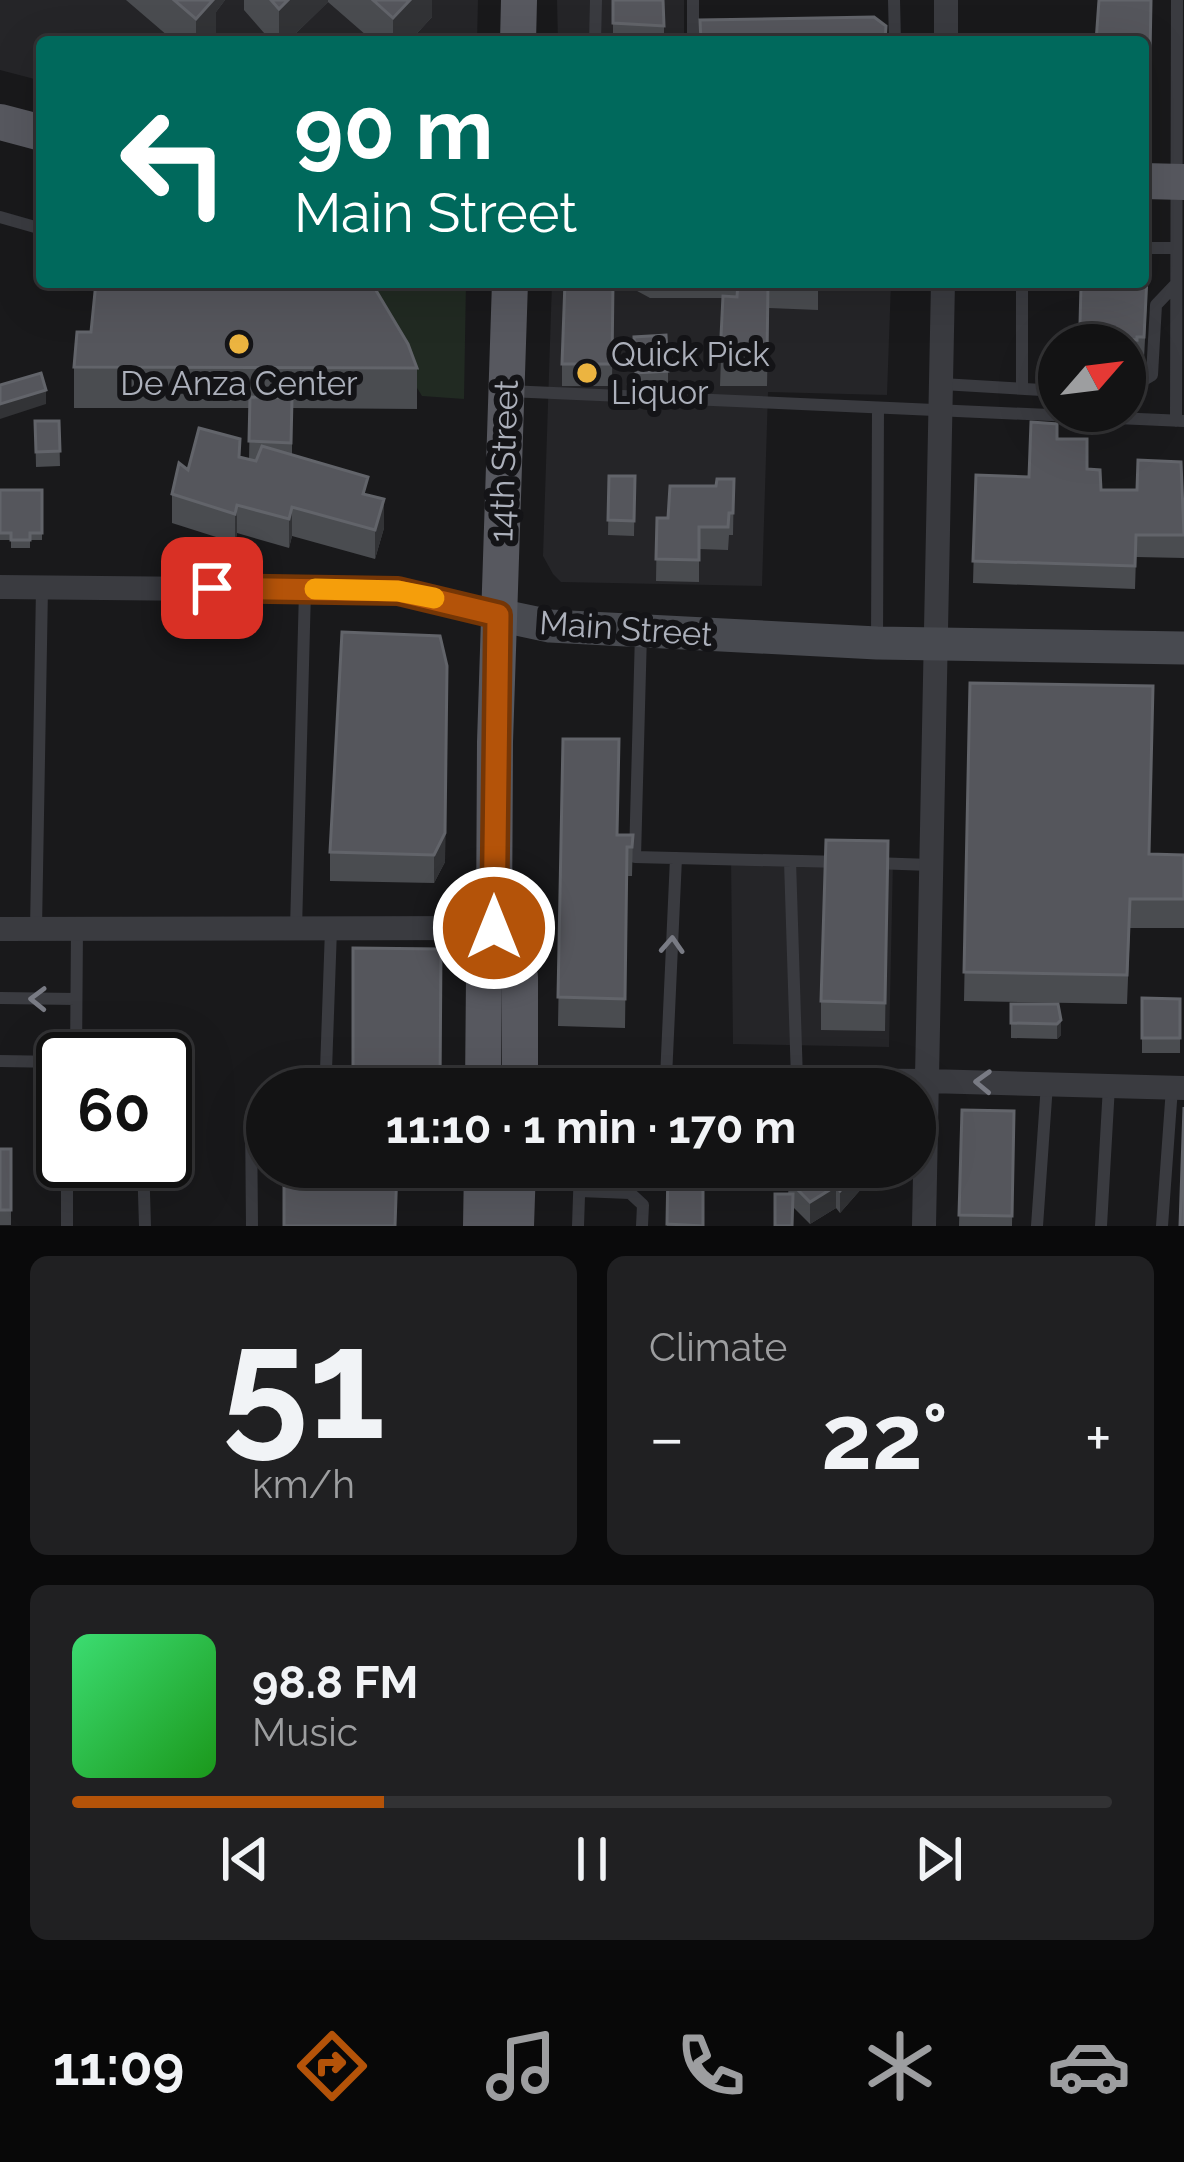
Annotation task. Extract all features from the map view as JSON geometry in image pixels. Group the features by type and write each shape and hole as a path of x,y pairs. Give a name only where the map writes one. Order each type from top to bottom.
{"main road":[{"path":"518,36 519,0"},
{"path":"0,122 36,131"},
{"name":"14th Street","path":"483,1068 484,976 494,928 498,615 510,288"},
{"name":"14th Street","path":"494,928 520,977 520,1068"},
{"path":"481,1226 482,1188"},
{"path":"516,1226 517,1188"}],"street":[{"path":"946,0 946,36"},
{"path":"928,1068 943,288"},
{"name":"Main Street","path":"0,587 398,591 550,626 878,643 1184,648"},
{"path":"0,929 494,928"},
{"path":"936,1081 1178,1088"},
{"path":"924,1226 925,1188"}],"lane":[{"path":"595,36 596,0"},
{"path":"693,0 693,36"},
{"path":"894,0 895,36"},
{"path":"506,391 1180,421 1180,353 1167,181 1177,0"},
{"path":"710,36 715,35"},
{"path":"0,217 36,227"},
{"path":"1149,248 1174,248"},
{"path":"1146,382 1153,375 1156,304 1175,285"},
{"path":"1022,288 1022,389"},
{"path":"941,384 1038,389"},
{"path":"878,409 878,643"},
{"path":"36,929 42,588"},
{"path":"296,929 305,589"},
{"path":"641,632 635,857 932,865"},
{"path":"666,1068 676,858"},
{"path":"790,861 797,1068"},
{"path":"326,1068 331,928"},
{"path":"76,1032 77,929"},
{"path":"0,998 76,999"},
{"path":"0,1061 36,1062"},
{"path":"1037,1226 1047,1084"},
{"path":"1101,1226 1108,1086"},
{"path":"1162,1226 1178,1088"},
{"path":"67,1188 67,1226"},
{"path":"144,1188 145,1226"},
{"path":"252,1188 252,1226"},
{"path":"578,1226 580,1191 630,1193 643,1205 642,1226"}],"shaded area":[{"path":"0,0 478,0 477,36 36,36 36,79 0,70"},
{"path":"557,0 684,0 684,36 558,36"},
{"path":"351,288 466,288 464,399 422,396 365,303"},
{"path":"552,288 891,288 887,395 768,392 762,586 561,582 543,556"},
{"path":"731,857 893,861 889,1047 733,1044"}],"building":[{"path":"174,0 213,0 196,19"},
{"path":"373,0 410,0 393,18"},
{"path":"613,0 663,0 664,26 613,23"},
{"path":"1099,0 1151,0 1149,110 1149,36 1096,36"},
{"path":"874,17 886,26 885,36 701,36 700,20"},
{"path":"95,288 375,288 417,368 74,367 77,332 91,332"},
{"path":"565,288 613,288 612,364 562,364"},
{"path":"738,288 768,288 767,357 720,357 723,296 737,297"},
{"path":"1081,288 1146,288 1145,324 1080,324"},
{"path":"666,335 668,371 636,373 634,337"},
{"path":"41,373 46,390 0,404 0,385"},
{"path":"250,397 292,398 291,443 249,441"},
{"path":"35,421 59,421 60,451 36,452"},
{"path":"1031,422 1038,423 1038,432 1057,432 1057,439 1087,439 1087,469 1100,470 1101,490 1137,490 1138,460 1181,462 1184,535 1136,535 1135,566 973,561 976,475 1029,477"},
{"path":"199,428 240,439 239,457 256,461 262,446 368,477 363,494 384,499 375,530 292,507 289,519 237,505 235,514 172,494 179,463 188,470"},
{"path":"609,476 635,476 634,521 608,520"},
{"path":"717,479 734,479 728,527 699,527 699,560 656,559 657,518 668,518 670,486 716,486"},
{"path":"0,490 42,490 42,533 30,533 30,540 11,540 11,533 0,533"},
{"path":"342,632 440,636 447,666 445,833 434,855 330,852"},
{"path":"970,683 1153,686 1149,854 1184,855 1184,899 1130,899 1127,975 964,972"},
{"path":"563,739 619,739 617,835 633,835 632,847 627,847 625,999 558,997"},
{"path":"826,840 888,841 885,1003 821,1001"},
{"path":"353,948 441,949 440,1068 353,1068"},
{"path":"1142,998 1180,999 1180,1038 1142,1038"},
{"path":"1011,1004 1058,1004 1061,1020 1057,1024 1011,1023"},
{"path":"1184,1107 1184,1226 1180,1226"},
{"path":"962,1110 1014,1111 1012,1216 959,1215"},
{"path":"0,1149 11,1149 11,1210 0,1210"},
{"path":"284,1188 396,1188 395,1226 284,1226"},
{"path":"668,1188 703,1188 703,1226 667,1224"},
{"path":"796,1188 833,1188 810,1202"},
{"path":"775,1194 793,1194 792,1226 775,1226"}],"slow traffic":[{"path":"315,589 398,591 434,598"}],"place":[{"name":"De Anza Center","path":"239,344"},
{"name":"Quick Pick Liquor","path":"587,373"}],"route":[{"path":"212,588 398,591 498,615 494,928"}]}
